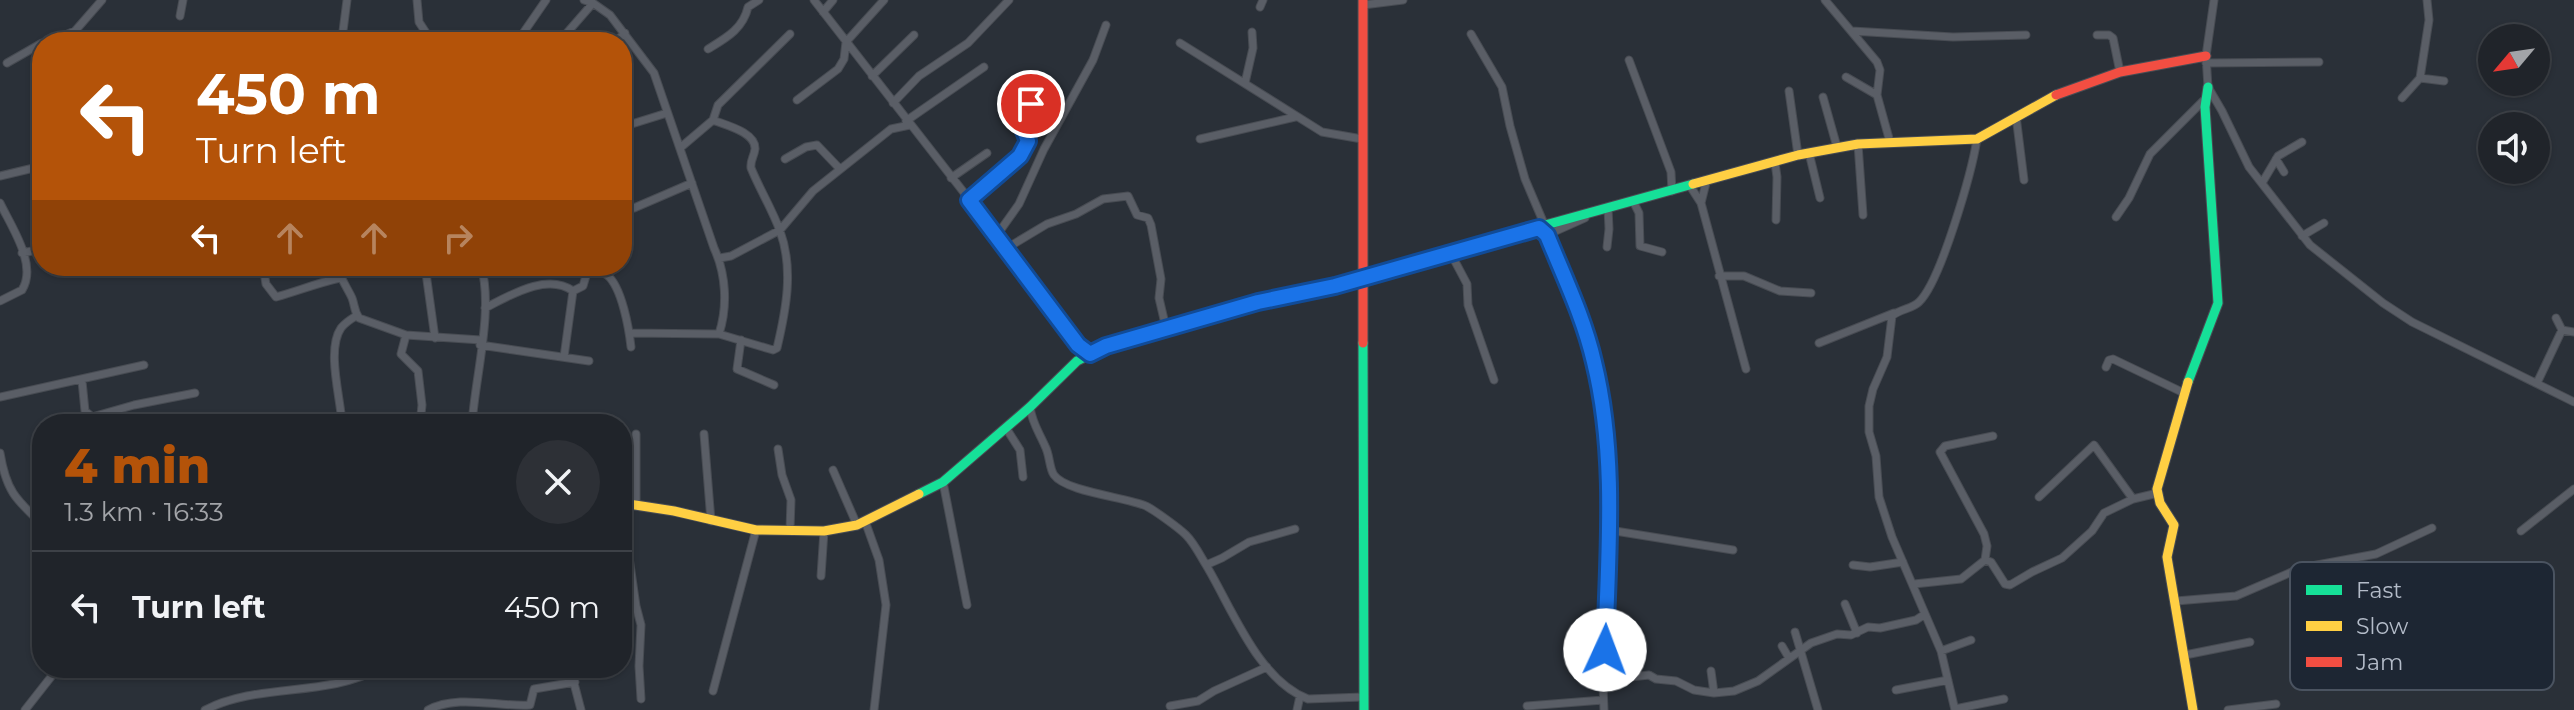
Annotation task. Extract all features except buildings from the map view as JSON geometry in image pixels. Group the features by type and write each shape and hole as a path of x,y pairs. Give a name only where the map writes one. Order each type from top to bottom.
{"street":[{"path":"73,32 102,0"},
{"path":"180,16 183,0"},
{"path":"344,32 347,0"},
{"path":"417,0 419,22 426,32"},
{"path":"524,32 546,0"},
{"path":"584,0 603,8 624,32"},
{"path":"708,49 741,25 748,7 759,0"},
{"path":"814,0 1007,248 1078,345 1090,354"},
{"path":"823,12 833,0"},
{"path":"797,100 838,69 844,59 846,42 884,0"},
{"path":"893,103 919,76 968,43 1009,0"},
{"path":"1364,710 1363,3 1403,0"},
{"path":"1825,0 1877,62 1880,70 1877,95 1890,142"},
{"path":"2193,710 2167,557 2174,525 2162,508 2157,484 2184,393 2218,303 2205,99 2208,87 2206,60 2214,0"},
{"path":"2402,98 2420,78 2429,20 2427,0"},
{"path":"568,32 593,3"},
{"path":"997,235 1019,204 1044,149 1093,60 1106,25"},
{"path":"1852,31 1953,37 2026,35"},
{"path":"1245,83 1253,48 1252,32"},
{"path":"680,148 713,120 718,105 790,34"},
{"path":"1471,34 1502,87 1525,179 1595,363 1607,438 1609,530 1604,710"},
{"path":"872,76 914,35"},
{"path":"2097,35 2113,38 2120,72"},
{"path":"632,43 654,73 720,258 726,314 719,334"},
{"path":"1180,43 1322,132 1362,139"},
{"path":"7,63 32,49"},
{"path":"1629,60 1671,172 1672,191"},
{"path":"632,505 756,530 824,531 861,523 943,482 1019,417 1077,361 1106,346 1258,302 1335,286 1450,252 1544,230 1608,208 1798,155 1858,144 1977,139 2066,90 2157,63 2206,60 2319,62"},
{"path":"720,258 731,256 780,230 805,198 840,169 891,129 908,123 984,67"},
{"path":"1846,77 1877,95"},
{"path":"2420,78 2444,81"},
{"path":"969,200 1021,155 1028,141 1022,126 1040,83 1049,82"},
{"path":"2208,87 2249,167 2319,254 2412,322 2574,402"},
{"path":"1789,91 1798,155"},
{"path":"1823,97 1837,147"},
{"path":"2116,217 2129,198 2150,154 2205,99"},
{"path":"891,129 899,112"},
{"path":"632,124 667,113"},
{"path":"2016,116 2024,180"},
{"path":"1200,139 1296,117"},
{"path":"629,333 719,334 773,350 777,348 785,315 786,250 751,168 755,148 753,141 713,120"},
{"path":"1819,343 1914,306 1927,291 1965,190 1977,139"},
{"path":"2262,183 2276,159 2302,142"},
{"path":"1858,144 1863,215"},
{"path":"785,159 806,147 817,145 840,169"},
{"path":"951,178 987,153"},
{"path":"1809,153 1820,198"},
{"path":"2276,159 2284,172"},
{"path":"1775,163 1776,220"},
{"path":"0,176 32,168"},
{"path":"1671,172 1701,203 1746,369"},
{"path":"632,207 639,207 692,183"},
{"path":"1701,203 1706,183"},
{"path":"1007,248 1047,224 1076,214 1103,199 1128,196 1137,215 1148,218 1151,225 1161,279 1159,298 1166,328"},
{"path":"1633,201 1639,213 1640,246 1662,252"},
{"path":"0,203 26,266 25,284 17,294 0,301"},
{"path":"1607,247 1608,208"},
{"path":"2302,236 2324,223"},
{"path":"22,253 32,251"},
{"path":"1450,252 1467,284 1468,305 1494,380"},
{"path":"265,276 266,284 276,297 310,284 340,278 351,296 356,316"},
{"path":"426,276 435,338"},
{"path":"473,414 485,308 483,276"},
{"path":"573,291 583,286 587,276"},
{"path":"607,276 613,283 631,347"},
{"path":"1719,276 1744,276 1780,291 1811,293"},
{"path":"485,308 537,286 566,287 573,291"},
{"path":"564,357 573,291"},
{"path":"1894,313 1887,357 1870,397 1869,432 1876,456 1879,497 1892,537 1941,651 1955,709 2004,699"},
{"path":"356,316 406,335 481,343 589,361"},
{"path":"341,414 336,385 336,344 340,329 356,316"},
{"path":"2556,318 2562,330"},
{"path":"2537,383 2562,330"},
{"path":"2562,330 2574,332"},
{"path":"406,335 401,354 418,371 421,414"},
{"path":"741,340 737,369 774,385"},
{"path":"1077,361 1078,345"},
{"path":"2106,367 2113,359 2184,393"},
{"path":"0,397 144,365"},
{"path":"82,381 85,411 88,414"},
{"path":"102,414 195,393"},
{"path":"1030,407 1032,423 1049,454 1057,479 1154,510 1187,536 1244,635 1267,667 1300,696 1314,700 1363,697"},
{"path":"1019,417 1032,423"},
{"path":"1006,428 1020,450 1023,477"},
{"path":"636,434 636,505"},
{"path":"704,434 711,521"},
{"path":"1914,584 1961,579 1985,560 1987,546 1984,534 1940,452 1945,446 1993,436"},
{"path":"2039,497 2094,445 2133,499"},
{"path":"778,449 782,475 790,492 790,530"},
{"path":"0,453 6,483 32,514"},
{"path":"833,470 879,560 886,605 874,710"},
{"path":"943,482 967,605"},
{"path":"2521,531 2574,489"},
{"path":"1985,560 1991,562 2005,584 2010,585 2060,560 2092,531 2102,514 2133,499 2158,493"},
{"path":"2333,562 2376,554 2432,528"},
{"path":"1206,565 1249,542 1295,529"},
{"path":"713,691 756,530"},
{"path":"1609,530 1733,550"},
{"path":"821,576 824,531"},
{"path":"1853,565 1870,567 1903,562"},
{"path":"632,569 641,625 641,699"},
{"path":"2176,601 2236,596 2290,573"},
{"path":"1845,604 1857,633"},
{"path":"1604,680 1649,675 1676,681 1694,690 1714,693 1734,691 1758,681 1811,643 1829,636 1857,633 1865,627 1880,628 1916,620 1925,614"},
{"path":"1795,632 1818,710"},
{"path":"1941,651 1971,640"},
{"path":"2185,655 2250,642"},
{"path":"1782,646 1789,658"},
{"path":"1170,706 1198,701 1267,667"},
{"path":"1711,671 1714,693"},
{"path":"25,710 50,678"},
{"path":"205,710 247,695 333,685 352,678"},
{"path":"574,678 581,710"},
{"path":"1896,690 1948,680"},
{"path":"428,710 441,703 456,702 530,705 534,689 575,682"},
{"path":"1297,710 1300,696"},
{"path":"1527,706 1603,700"},
{"path":"2228,710 2276,704"}],"traffic: fast":[{"path":"2188,382 2218,303 2205,107 2208,87"},
{"path":"919,494 943,482 1030,407 1077,361 1106,346 1258,302 1335,286 1693,184"},
{"path":"1363,343 1364,710"}],"traffic: slow":[{"path":"1693,184 1798,155 1858,144 1977,139 2056,95"},
{"path":"2188,382 2157,489 2160,503 2174,525 2167,557 2193,710"},
{"path":"632,505 756,530 824,531 857,525 919,494"}],"traffic: jam":[{"path":"1363,0 1363,343"},
{"path":"2056,95 2120,72 2206,56"}],"route":[{"path":"1031,104 1022,126 1028,141 1021,155 969,200 1078,345 1090,354 1106,346 1258,302 1335,286 1539,228 1547,235 1586,334 1604,412 1609,530 1605,650"}]}
